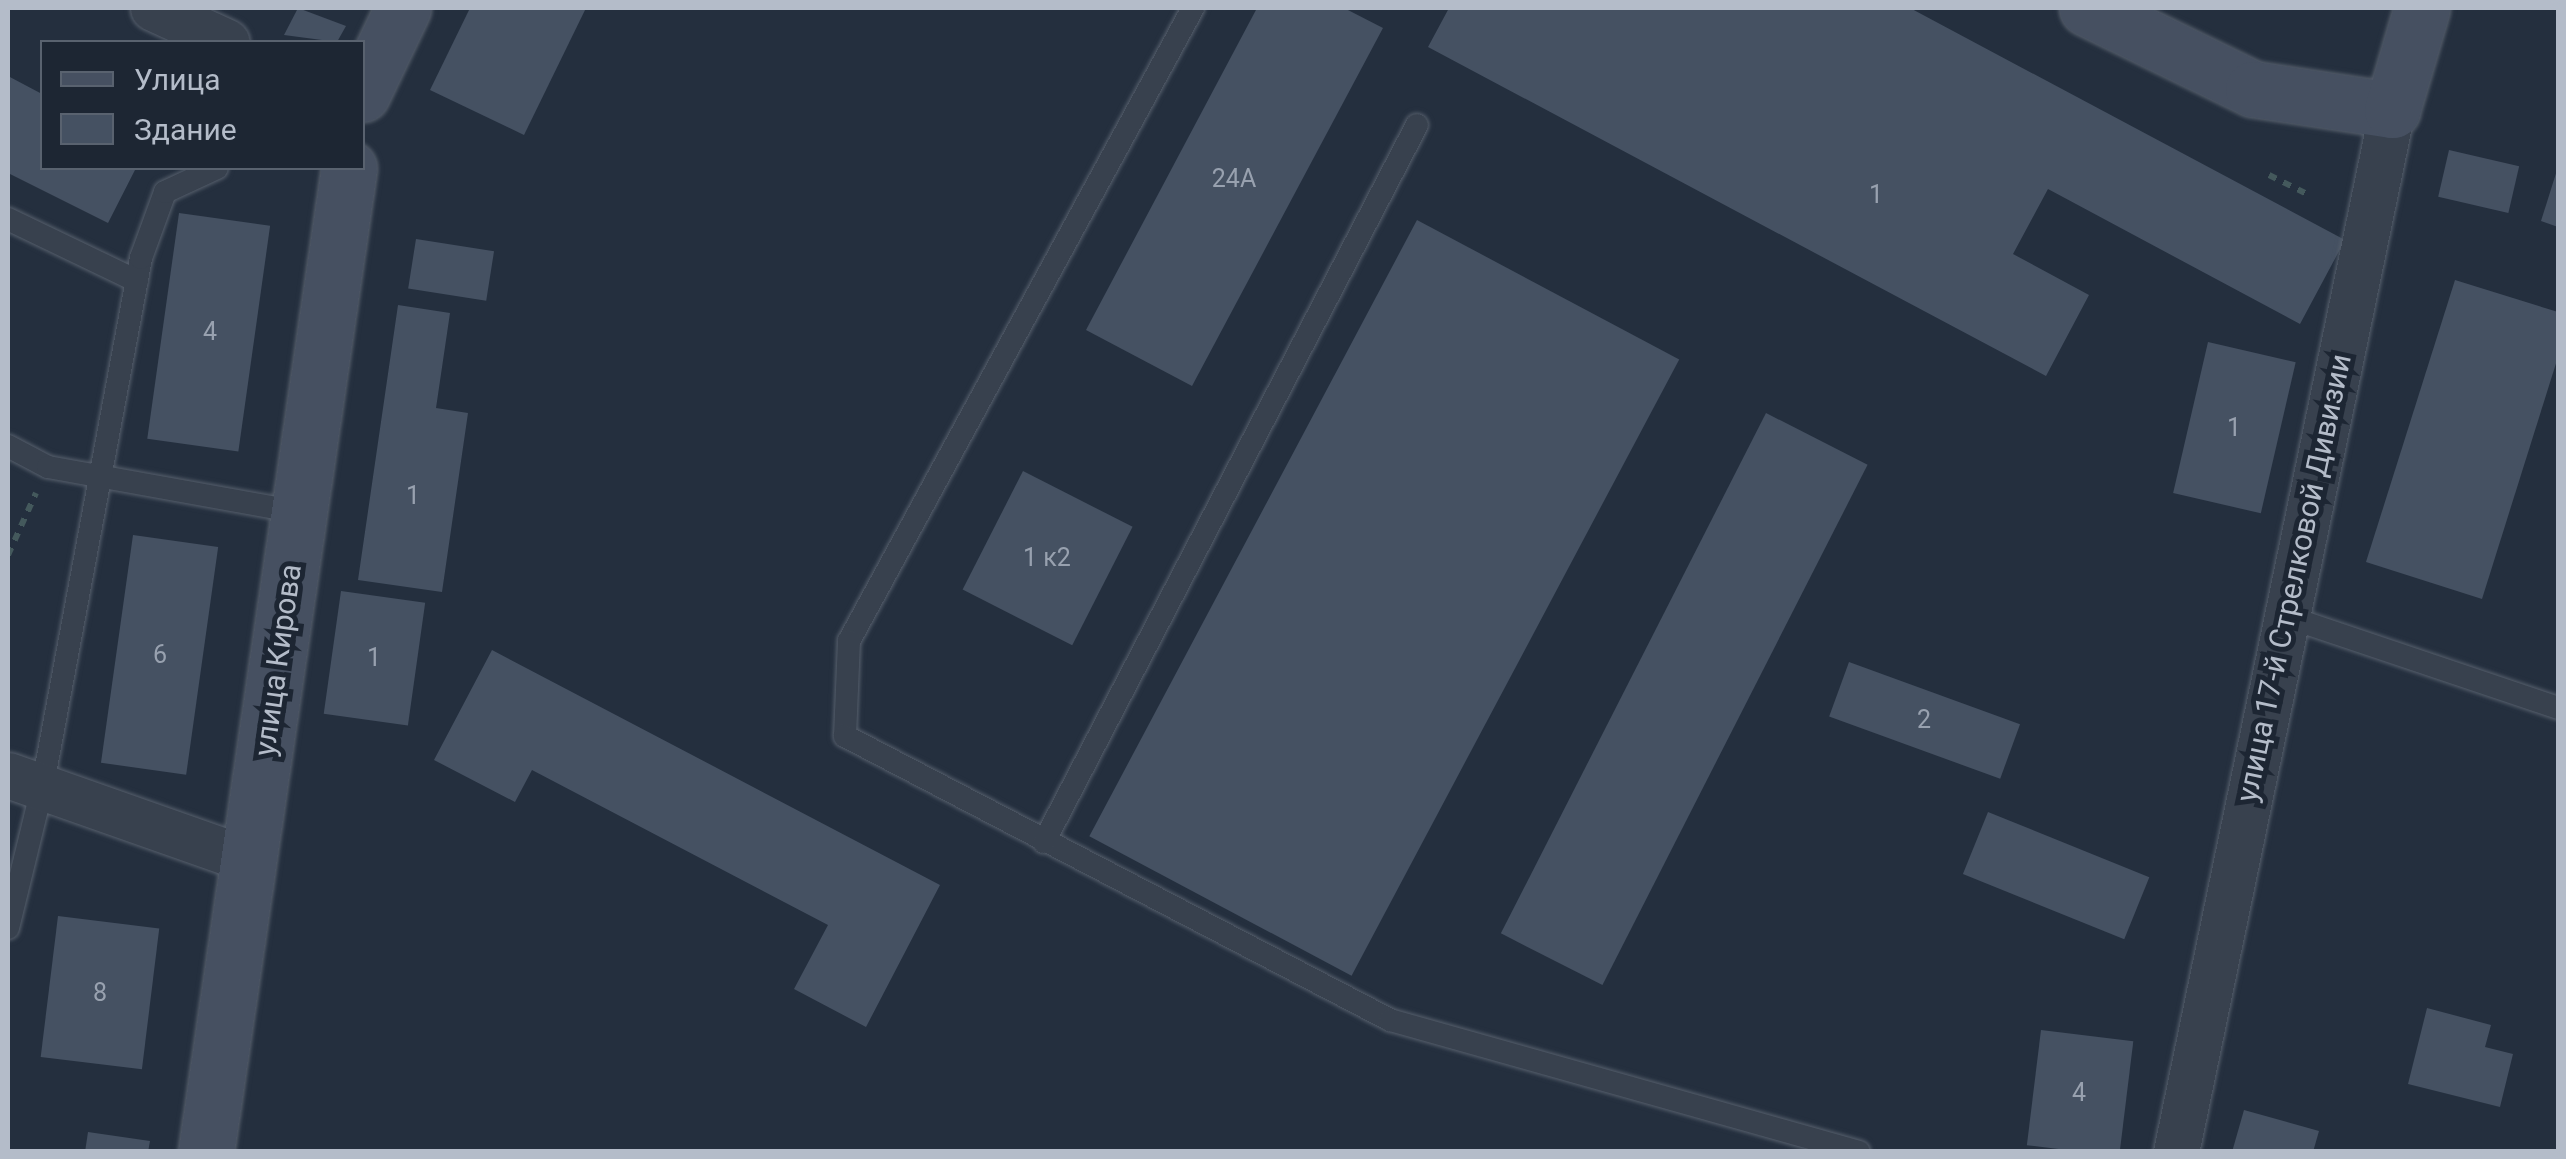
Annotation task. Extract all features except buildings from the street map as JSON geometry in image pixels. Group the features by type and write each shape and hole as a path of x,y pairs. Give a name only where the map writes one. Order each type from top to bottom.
{"main road":[{"path":"365,88 403,8"},
{"path":"2087,8 2253,89 2392,110"},
{"name":"улица 17-й Стрелковой Дивизии","path":"2392,110 2422,8"},
{"name":"улица Кирова","path":"206,1152 349,170"}],"street":[{"path":"153,8 223,40"},
{"name":"улица 17-й Стрелковой Дивизии","path":"2176,1152 2392,110"},
{"path":"25,782 249,860"}],"lane":[{"path":"1193,8 849,642 845,736 1390,1020 1860,1152"},
{"path":"1044,842 1417,125"},
{"path":"8,928 25,782 102,476 137,281 165,192 213,170"},
{"path":"8,220 137,281"},
{"path":"8,446 48,466 299,512"},
{"path":"2285,616 2558,708"}],"path":[{"path":"2269,175 2310,196"},
{"path":"8,555 48,466"}]}
